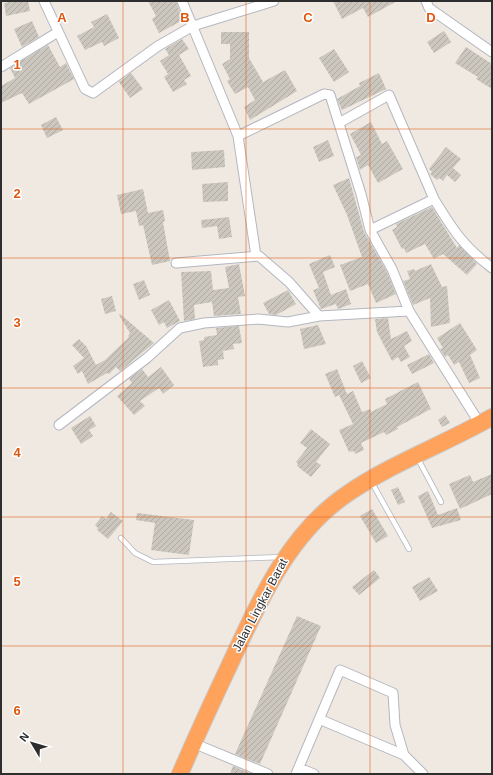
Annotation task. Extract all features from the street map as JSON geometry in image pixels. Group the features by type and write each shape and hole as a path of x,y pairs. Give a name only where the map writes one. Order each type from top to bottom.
{"highway":[{"name":"Jalan Lingkar Barat","path":"180,774 257,605 284,557 320,517 346,494 416,456 486,421"}],"street":[{"path":"44,1 85,89 93,93 158,46 193,26 274,1"},
{"path":"182,1 238,136 256,256"},
{"path":"426,1 430,8 492,52"},
{"path":"1,67 58,32"},
{"path":"238,136 324,94 330,95 340,123 370,230 392,269 409,311 486,421"},
{"path":"340,123 390,95 434,199 460,240 471,252 492,268"},
{"path":"370,230 434,199"},
{"path":"176,263 256,256 264,260 289,282 318,316"},
{"path":"59,425 148,358 180,328 204,322 258,319 288,322 318,316 409,311"},
{"path":"314,774 297,771 340,670 393,693 395,725 404,755"},
{"path":"319,719 404,755 424,774"},
{"path":"194,743 268,774"}],"lane":[{"path":"416,456 441,502"},
{"path":"370,480 409,549"},
{"path":"121,538 135,553 153,562 284,557"}],"building":[{"path":"28,1 30,11 6,16 4,3"},
{"path":"148,1 176,1 183,20 159,33 152,19 156,16"},
{"path":"333,1 397,1 368,17 363,8 342,19"},
{"path":"107,14 119,38 104,46 102,42 85,50 77,36 94,27 91,22"},
{"path":"32,21 39,37 22,47 14,29"},
{"path":"444,31 451,42 434,53 427,42"},
{"path":"221,32 249,32 249,58 263,82 285,70 297,91 250,120 244,107 255,100 248,87 235,94 227,81 230,79 222,64 230,59 230,44 221,44"},
{"path":"182,39 189,49 179,55 191,76 184,80 187,84 173,92 164,77 168,74 160,61 169,55 165,49"},
{"path":"48,45 60,67 66,63 74,79 29,104 22,93 1,103 1,86 15,78 10,68"},
{"path":"466,47 492,64 492,89 476,79 478,77 455,63"},
{"path":"334,49 349,72 334,82 319,58"},
{"path":"131,73 143,89 130,98 119,82"},
{"path":"379,73 386,89 342,110 337,99 360,86 359,83"},
{"path":"56,117 63,130 47,138 41,125"},
{"path":"371,122 382,144 387,141 403,169 378,183 368,165 360,170 356,157 361,155 350,134"},
{"path":"328,140 334,156 319,162 313,147"},
{"path":"446,147 461,159 453,168 461,175 455,182 447,175 443,181 439,178 437,180 430,174 432,172 429,169"},
{"path":"224,150 225,167 192,170 191,152"},
{"path":"349,178 364,232 387,272 396,294 376,303 368,284 350,291 340,265 362,257 347,215 333,185"},
{"path":"228,182 228,201 203,202 202,184"},
{"path":"143,189 148,213 163,210 165,221 163,222 170,261 152,265 143,225 139,226 136,211 121,214 117,195"},
{"path":"432,207 457,248 459,245 477,264 467,275 443,254 434,259 425,244 406,253 404,248 402,249 392,230 397,227 396,224"},
{"path":"229,217 232,237 219,239 217,226 202,228 201,220"},
{"path":"330,255 335,267 323,272 331,295 346,289 351,304 338,309 336,304 321,309 313,290 319,288 309,264"},
{"path":"239,264 245,296 238,297 241,314 214,316 212,302 194,305 195,319 184,321 181,272 211,271 213,290 229,288 225,267"},
{"path":"431,264 442,287 447,286 450,323 431,327 430,298 413,305 403,281 410,279 407,271 414,269 415,271"},
{"path":"144,280 150,295 139,300 133,284"},
{"path":"288,290 296,304 276,315 269,314 263,303"},
{"path":"112,296 116,311 105,314 101,299"},
{"path":"169,300 180,321 167,328 164,322 159,325 151,310"},
{"path":"120,314 154,343 120,371 116,367 109,374 107,373 88,384 82,371 78,374 73,366 84,358 72,345 79,339 86,346 96,365 105,360 129,337 128,336 130,333 119,315"},
{"path":"388,318 391,339 407,331 412,341 404,346 410,357 401,362 398,357 392,361 377,332 375,319"},
{"path":"460,323 477,350 470,355 480,378 469,383 459,362 454,365 448,355 445,357 440,349 443,348 437,338"},
{"path":"318,325 326,344 304,349 300,329"},
{"path":"239,326 242,343 233,344 234,349 223,351 224,359 218,360 218,365 203,367 199,341 204,340 204,337 217,335 216,328"},
{"path":"429,354 434,363 412,374 407,365"},
{"path":"362,361 371,378 361,383 353,366"},
{"path":"161,367 174,385 163,394 159,388 140,401 145,406 134,415 117,396 132,383 129,379 142,369 148,377"},
{"path":"337,369 347,394 353,391 362,412 370,409 371,412 387,404 385,399 418,382 431,409 397,427 398,429 386,435 384,432 361,443 364,450 355,454 354,451 349,452 339,430 353,424 339,395 335,397 325,374"},
{"path":"445,415 450,423 442,427 438,420"},
{"path":"90,416 96,426 89,430 93,436 81,444 71,428"},
{"path":"311,429 330,444 316,462 321,465 311,477 297,466 298,464 296,462 307,448 300,443"},
{"path":"492,474 492,494 460,509 449,484 470,475 473,482"},
{"path":"398,487 405,502 398,505 391,490"},
{"path":"428,491 438,515 457,508 461,520 432,528 418,496"},
{"path":"372,509 388,536 376,543 360,516"},
{"path":"111,512 123,521 108,539 97,530 98,528 95,525 102,516 106,519"},
{"path":"137,513 194,520 189,555 151,550 155,523 136,520"},
{"path":"374,570 380,578 359,595 352,587"},
{"path":"429,577 438,591 420,601 412,587"},
{"path":"297,616 321,626 260,764 235,754"},
{"path":"233,766 252,774 230,774"}]}
